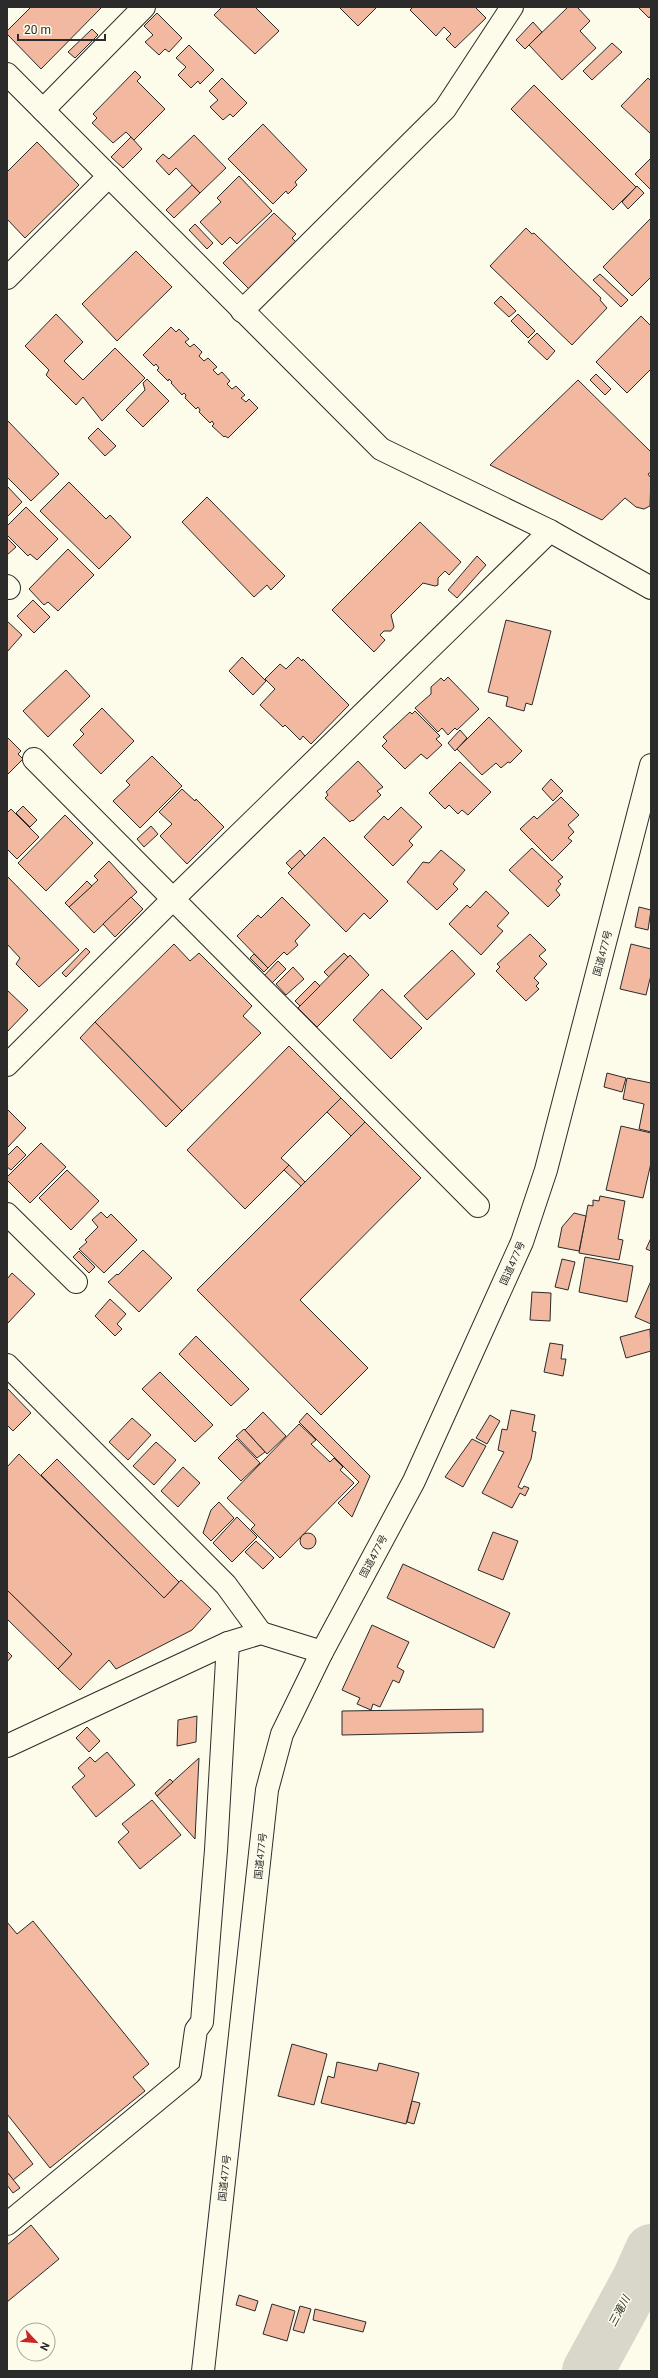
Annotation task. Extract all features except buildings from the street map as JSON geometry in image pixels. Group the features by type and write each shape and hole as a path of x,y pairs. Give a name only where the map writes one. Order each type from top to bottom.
{"main road":[{"path":"43,110 144,7"},
{"path":"242,311 445,109 512,7"},
{"path":"7,74 381,449 550,531 650,582"},
{"path":"7,278 109,176"},
{"path":"7,1065 173,899 550,531"},
{"path":"34,759 478,1206"},
{"name":"国道477号","path":"203,2371 267,1790 282,1734 322,1652 414,1482 522,1242 546,1170 651,764"},
{"path":"7,1214 76,1282"},
{"path":"7,1365 226,1585 261,1633"},
{"path":"7,1746 228,1643 261,1633 322,1652"},
{"path":"7,2224 190,2073 196,2030 202,2022 216,1850 228,1643"}],"waterway":[{"name":"三滝川","path":"588,2371 638,2279 651,2250"}]}
